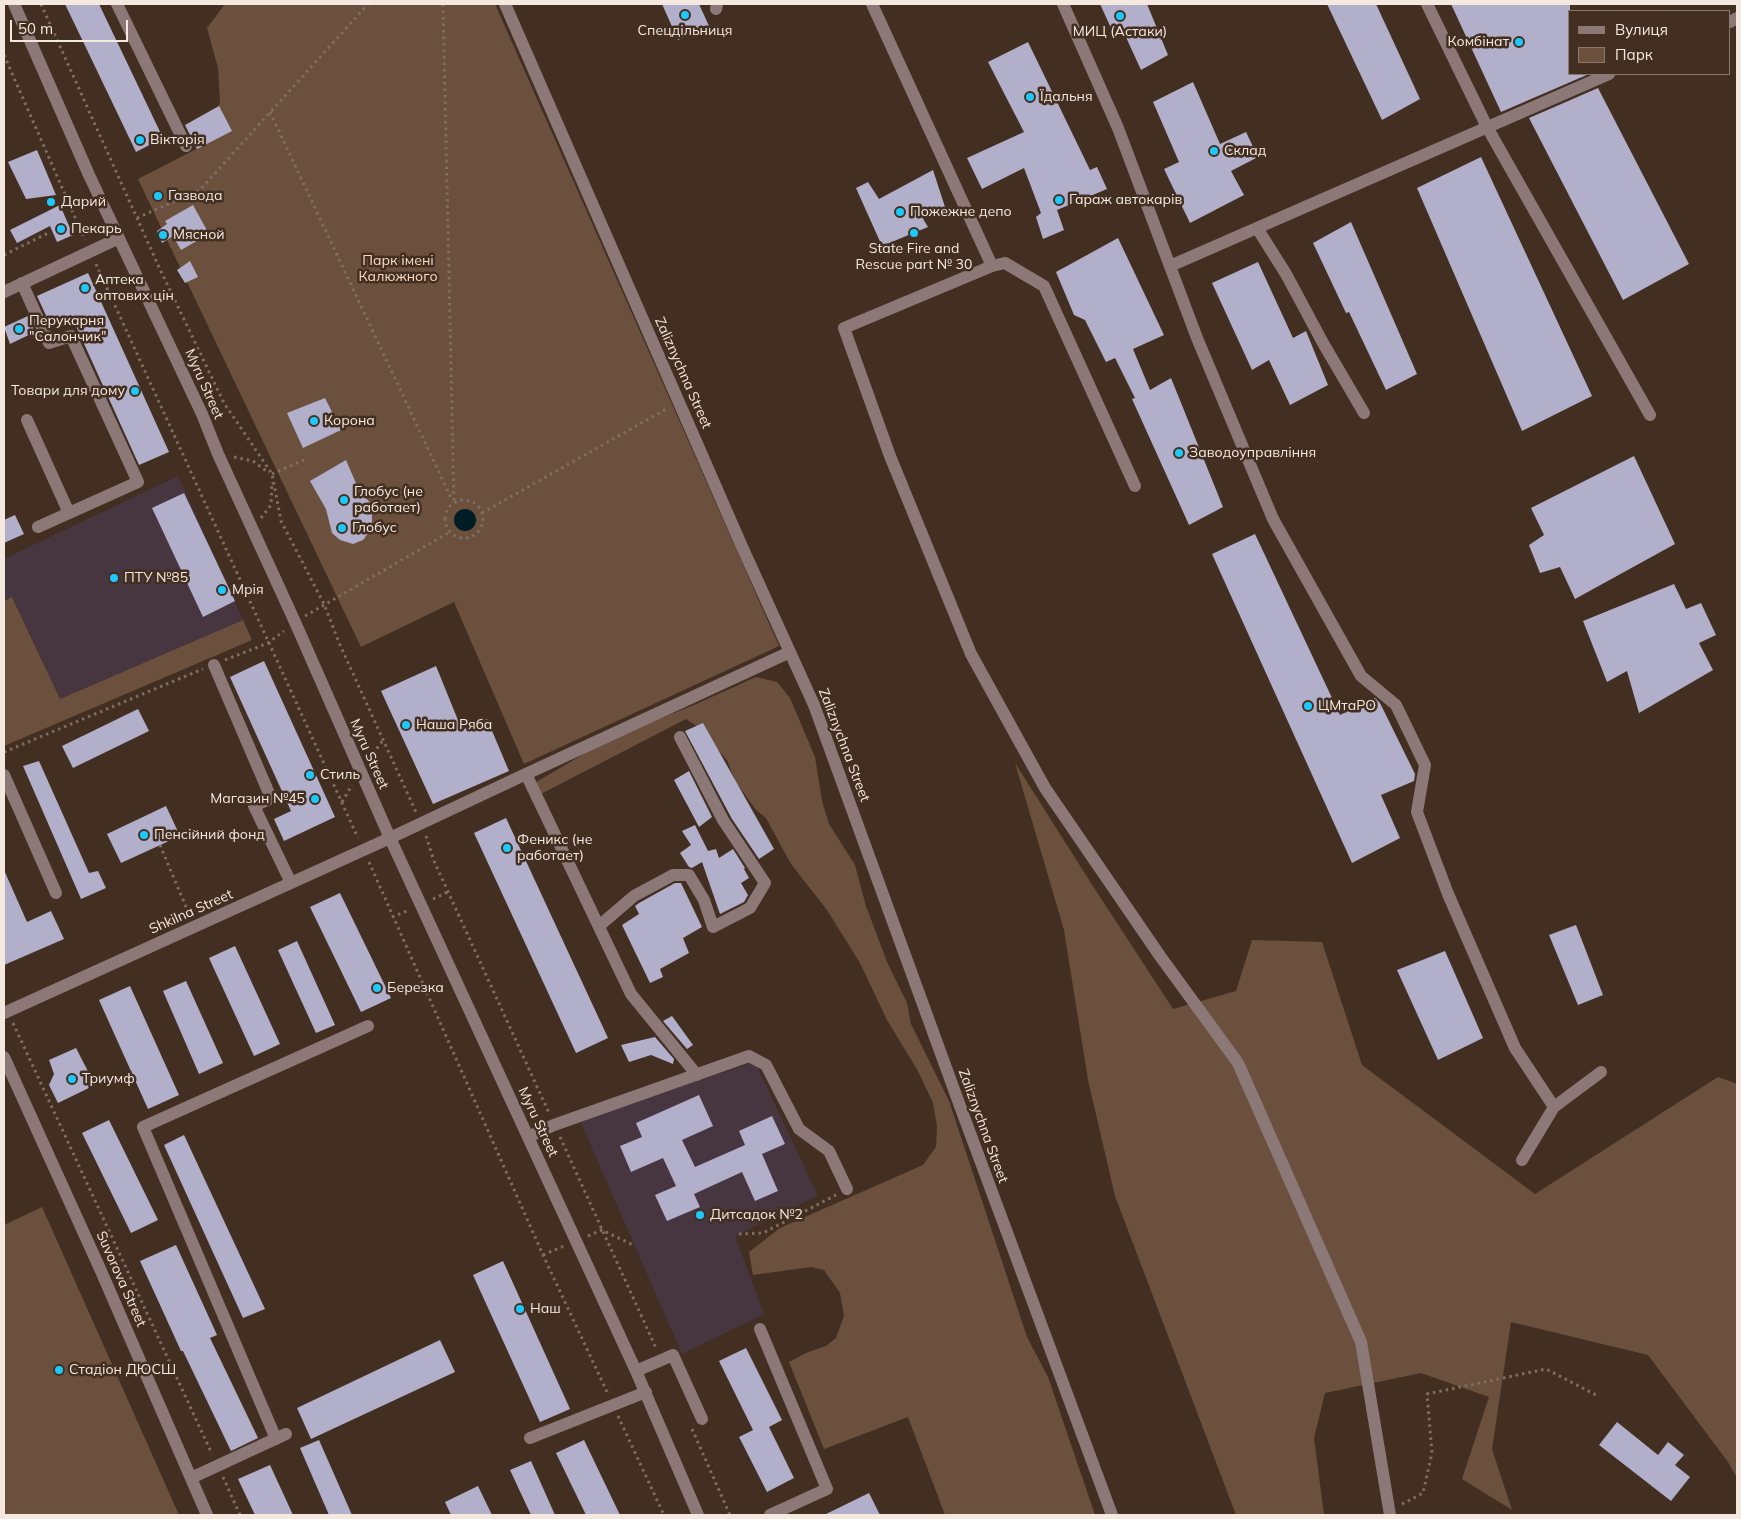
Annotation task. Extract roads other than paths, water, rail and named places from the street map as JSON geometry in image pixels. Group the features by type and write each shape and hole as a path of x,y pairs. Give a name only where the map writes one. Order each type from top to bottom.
{"street":[{"name":"Myru Street","path":"14,4 88,175 181,367 390,838 646,1392 698,1515"},
{"path":"117,4 186,146"},
{"name":"Zaliznychna Street","path":"505,4 814,705 1112,1515"},
{"path":"872,4 992,266"},
{"path":"1063,4 1118,128 1197,338 1273,519 1361,676 1396,704 1425,765 1417,812 1448,894 1515,1048 1554,1107"},
{"path":"1427,4 1486,127 1650,415"},
{"path":"1170,266 1607,75"},
{"path":"1257,228 1286,274 1322,343 1364,413"},
{"path":"4,292 119,238"},
{"path":"1136,486 1044,286 1005,263 992,266 844,328 890,456 972,654 1045,788 1160,956 1238,1063 1360,1342 1390,1513"},
{"path":"22,283 49,343 71,336 138,482 38,527"},
{"path":"27,420 70,513"},
{"name":"Shkilna Street","path":"6,1012 290,884 363,849 422,824 790,652"},
{"path":"214,665 271,798 254,806 290,884"},
{"path":"599,926 634,896 674,875 689,874 704,900 713,927 750,908 765,883 723,820 680,737"},
{"path":"4,774 56,893"},
{"path":"526,774 632,994 697,1075"},
{"path":"191,1478 281,1436 143,1127 368,1026"},
{"path":"528,1137 554,1125 749,1056 766,1065 799,1129 829,1150 847,1189"},
{"name":"Suvorova Street","path":"4,1057 101,1271 207,1515"},
{"path":"1522,1160 1554,1107 1601,1072"},
{"path":"760,1329 827,1489 770,1515"},
{"path":"636,1371 673,1355 696,1422"},
{"path":"530,1438 646,1392"}],"water":[{"path":"465,509 473,512 476,520 473,528 465,531 457,528 454,520 457,512"}],"place":[{"name":"Спецдільниця","path":"685,15"},
{"name":"МИЦ (Астаки)","path":"1120,16"},
{"name":"Комбінат","path":"1519,42"},
{"name":"Їдальня","path":"1030,97"},
{"name":"Вікторія","path":"140,140"},
{"name":"Склад","path":"1214,151"},
{"name":"Газвода","path":"158,196"},
{"name":"Гараж автокарів","path":"1059,200"},
{"name":"Дарий","path":"51,202"},
{"name":"Пожежне депо","path":"900,212"},
{"name":"Пекарь","path":"61,229"},
{"name":"State Fire and Rescue part № 30","path":"914,233"},
{"name":"Мясной","path":"163,235"},
{"name":"Аптека оптових цін","path":"85,288"},
{"name":"Перукарня \"Салончик\"","path":"19,329"},
{"name":"Товари для дому","path":"135,391"},
{"name":"Корона","path":"314,421"},
{"name":"Заводоуправління","path":"1179,453"},
{"name":"Глобус (не работает)","path":"344,500"},
{"name":"Глобус","path":"342,528"},
{"name":"ПТУ №85","path":"114,578"},
{"name":"Мрія","path":"222,590"},
{"name":"ЦМтаРО","path":"1308,706"},
{"name":"Наша Ряба","path":"406,725"},
{"name":"Стиль","path":"310,775"},
{"name":"Магазин №45","path":"315,799"},
{"name":"Пенсійний фонд","path":"144,835"},
{"name":"Феникс (не работает)","path":"507,848"},
{"name":"Березка","path":"377,988"},
{"name":"Триумф","path":"72,1079"},
{"name":"Дитсадок №2","path":"700,1215"},
{"name":"Наш","path":"520,1309"},
{"name":"Стадіон ДЮСШ","path":"59,1370"}],"park label":[{"name":"Парк імені Калюжного","path":"398,270"}]}
